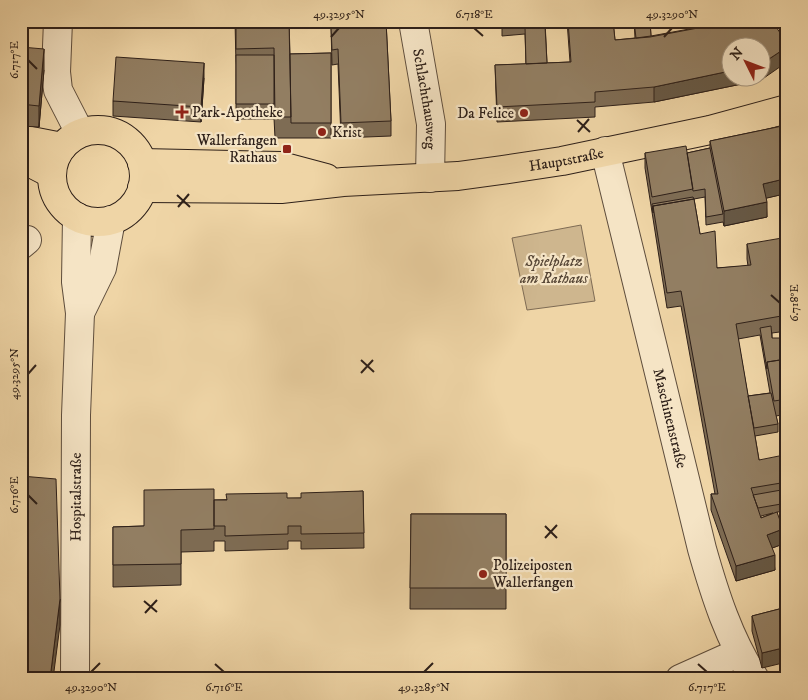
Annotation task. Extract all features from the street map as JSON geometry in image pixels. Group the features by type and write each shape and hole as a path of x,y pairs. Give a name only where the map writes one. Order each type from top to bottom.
{"main road":[{"name":"Hauptstraße","path":"142,175 281,166 343,182 430,178 502,170 604,152 710,130 787,108"},
{"path":"21,139 71,140 102,130 113,132 131,144 142,175 130,208 111,220 94,221 77,217 59,201 52,184 52,174 57,155 71,140"},
{"path":"21,158 52,174"}],"street":[{"path":"58,21 56,72 58,90 71,140"},
{"name":"Schlachthausweg","path":"413,21 431,124 430,178"},
{"name":"Maschinenstraße","path":"604,152 702,549 718,605 738,653 755,679"},
{"name":"Hospitalstraße","path":"75,679 78,489 76,416 80,313 76,282 77,217"},
{"name":"Hospitalstraße","path":"80,313 102,268 111,220"},
{"path":"680,679 738,653"}],"green space":[{"name":"Spielplatz am Rathaus","path":"581,225 595,301 527,310 512,238"}],"building":[{"path":"236,21 289,21 291,117 275,117 274,48 236,49"},
{"path":"337,21 386,21 391,121 341,123 338,49 332,50 331,27 337,27"},
{"path":"568,21 613,21 615,40 650,37 714,25 712,21 772,21 787,43 787,47 770,58 770,38 720,38 720,73 654,87 595,92 595,102 497,107 495,65 571,62"},
{"path":"634,21 650,21 651,36 636,38"},
{"path":"545,26 547,63 526,64 525,27"},
{"path":"21,47 44,49 39,106 21,104"},
{"path":"331,53 331,123 291,123 290,54"},
{"path":"236,55 274,55 274,104 236,104"},
{"path":"116,57 204,63 201,107 113,101"},
{"path":"787,125 787,189 784,179 763,184 767,202 724,211 710,141"},
{"path":"686,146 693,189 652,197 645,153"},
{"path":"710,148 723,214 706,217 705,189 693,191 687,153"},
{"path":"693,197 694,199 653,206 653,213 652,204"},
{"path":"694,199 700,234 715,231 717,268 751,265 747,244 782,238 787,265 787,315 736,324 759,460 784,455 787,482 751,488 761,518 777,512 783,529 767,535 775,555 736,566 711,494 718,494 681,291 667,293 653,206"},
{"path":"771,326 772,338 781,338 786,359 767,362 767,369 760,328"},
{"path":"787,359 787,399 774,401 767,362"},
{"path":"771,393 778,424 754,428 748,396"},
{"path":"21,476 56,479 60,599 50,679 21,679"},
{"path":"214,489 214,529 181,530 181,564 113,565 113,527 144,526 144,490"},
{"path":"787,489 787,503 758,508 753,495"},
{"path":"363,491 364,533 301,534 301,526 288,526 288,534 225,536 225,526 214,526 214,500 227,500 226,494 287,493 287,498 301,498 301,493"},
{"path":"411,514 506,514 506,588 410,588"},
{"path":"787,607 787,647 762,653 752,616"}],"place":[{"name":"Park-Apotheke","path":"182,112"},
{"name":"Da Felice","path":"524,113"},
{"name":"Krist","path":"322,132"},
{"name":"Wallerfangen Rathaus","path":"287,149"},
{"name":"Polizeiposten Wallerfangen","path":"483,574"}]}
